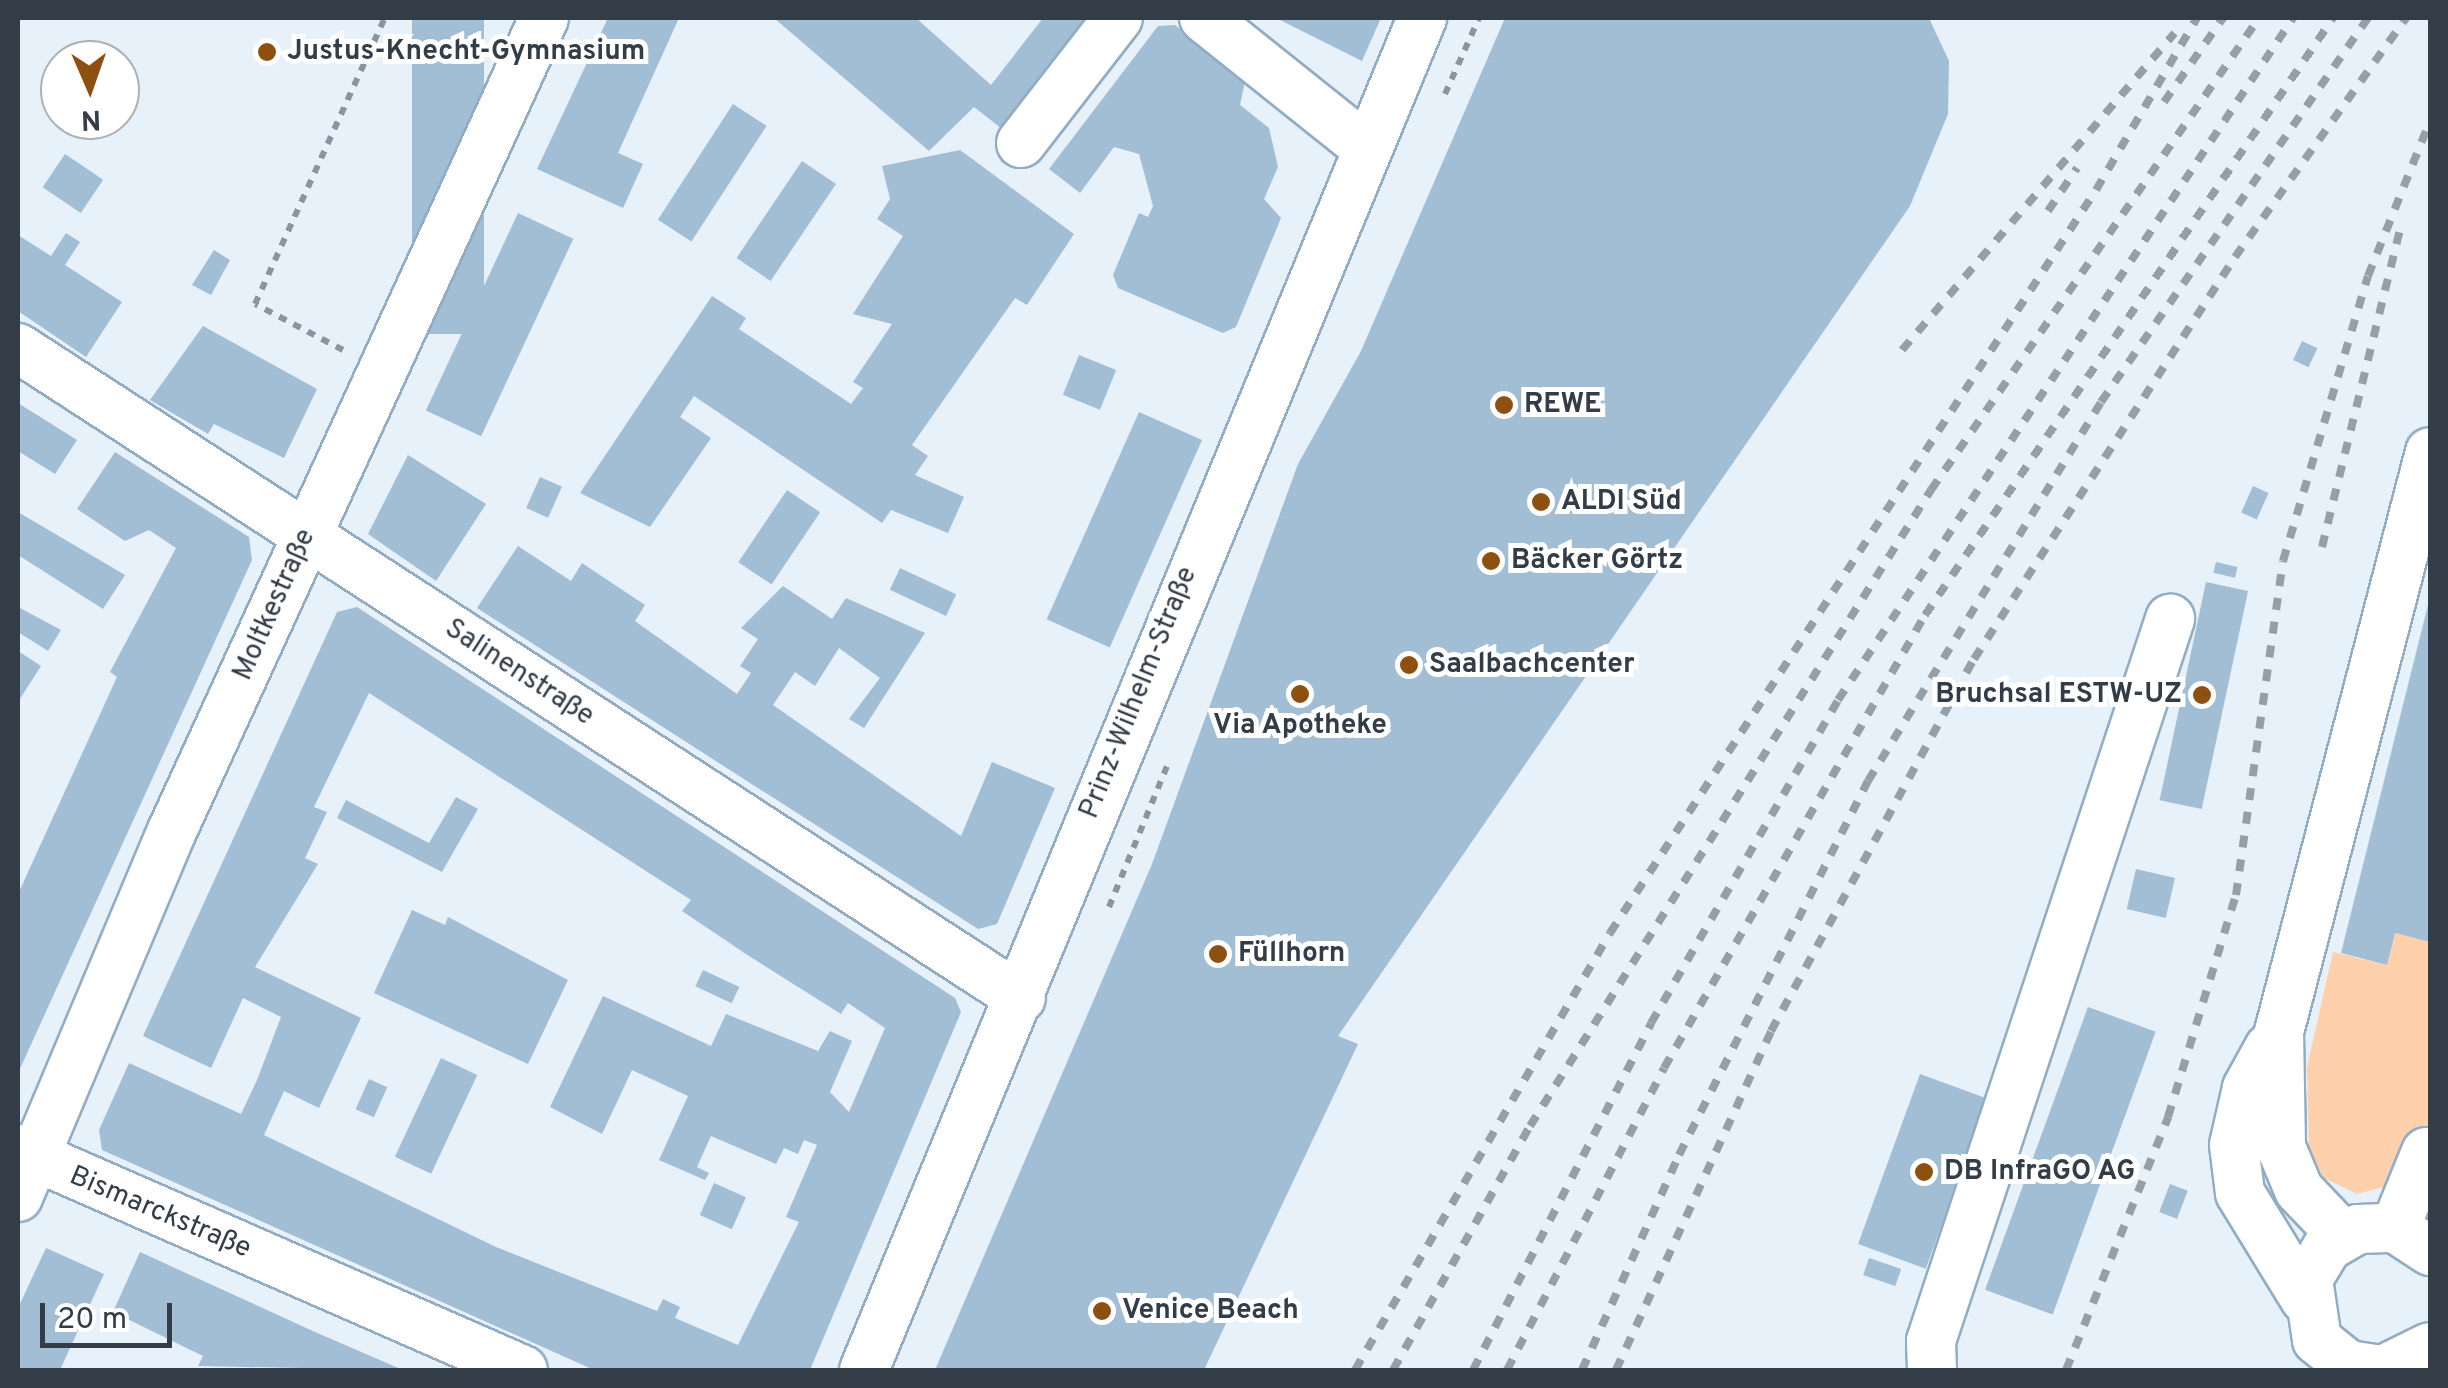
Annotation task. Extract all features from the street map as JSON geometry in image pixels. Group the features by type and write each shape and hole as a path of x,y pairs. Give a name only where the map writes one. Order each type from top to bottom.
{"street":[{"name":"Moltkestraße","path":"24,1168 306,534 544,18"},
{"path":"1021,143 1118,18"},
{"path":"1204,18 1363,145"},
{"name":"Prinz-Wilhelm-Straße","path":"864,1370 1020,998 1363,145 1422,18"},
{"name":"Salinenstraße","path":"18,348 1020,998"},
{"path":"2399,1365 2334,1363 2305,1299 2240,1193 2234,1145 2247,1088 2278,1032 2430,452"},
{"path":"1932,1370 1932,1340 2170,619"},
{"path":"2278,1032 2281,1147 2299,1190 2342,1235 2413,1239 2426,1152"},
{"name":"Bismarckstraße","path":"24,1168 523,1370"},
{"path":"2305,1299 2315,1262 2342,1235"}],"path":[{"path":"383,371 255,304 385,18"}],"shaded area":[{"path":"2395,933 2430,942 2430,1175 2357,1194 2324,1178 2309,1149 2307,1067 2333,952 2386,965"}],"building":[{"path":"412,18 484,18 484,334 412,334"},
{"path":"608,18 679,18 618,153 643,164 623,208 537,169"},
{"path":"774,18 916,18 991,85 1043,18 1094,18 1006,132 974,107 929,151"},
{"path":"1276,18 1381,18 1362,61"},
{"name":"Saalbachcenter","path":"1505,18 1929,18 1949,61 1948,114 1910,206 1338,1036 1358,1044 1204,1370 935,1370 1152,864 1298,464 1361,351"},
{"path":"1175,25 1245,81 1240,105 1269,128 1278,167 1264,199 1281,218 1236,327 1223,333 1118,288 1113,275 1139,213 1148,217 1153,206 1139,154 1114,147 1080,193 1049,169 1158,26"},
{"path":"733,104 767,126 691,242 658,220"},
{"path":"960,150 1074,234 1027,305 1015,298 912,445 928,456 915,475 964,497 948,533 891,510 882,523 694,396 680,417 711,438 650,527 580,493 712,296 746,318 739,329 851,404 863,388 853,382 892,324 853,314 903,236 877,219 890,199 882,166"},
{"path":"65,154 103,180 81,213 43,187"},
{"path":"802,161 836,184 771,281 737,258"},
{"path":"518,213 573,239 481,436 426,411"},
{"path":"66,233 80,242 65,265 122,302 86,357 18,311 18,235 51,256"},
{"path":"214,250 230,260 211,295 192,285"},
{"path":"203,326 317,389 284,458 214,424 208,434 150,400"},
{"path":"2302,341 2317,348 2309,367 2293,360"},
{"path":"1079,355 1116,370 1100,410 1063,395"},
{"path":"18,403 77,440 55,474 18,451"},
{"path":"1139,412 1202,440 1110,647 1047,619"},
{"path":"115,452 249,537 252,560 18,1073 18,894 117,677 110,672 176,548 149,530 125,541 77,509"},
{"path":"408,455 486,504 436,581 368,534"},
{"path":"540,477 562,487 548,518 526,508"},
{"path":"2253,486 2269,493 2257,519 2241,512"},
{"path":"787,490 820,512 772,584 738,562"},
{"path":"18,512 125,575 103,609 18,555"},
{"path":"518,546 571,581 582,563 645,605 635,621 737,694 751,673 740,666 758,639 741,628 783,586 832,619 846,598 925,633 864,728 849,719 880,678 839,648 815,686 795,672 773,705 961,836 992,762 1055,788 997,924 978,929 477,608"},
{"path":"2216,562 2237,567 2235,578 2214,573"},
{"path":"900,568 956,594 946,616 890,590"},
{"name":"Bruchsal ESTW-UZ","path":"2206,582 2248,591 2202,809 2160,800"},
{"path":"2429,601 2430,942 2395,933 2387,965 2341,953"},
{"path":"18,607 61,630 48,651 18,632"},
{"path":"357,607 955,998 961,1012 810,1370 594,1370 102,1150 99,1130 129,1063 241,1114 257,1080 281,1017 243,998 211,1068 143,1036 337,612","holes":["369,693 691,900 682,911 749,956 841,1014 848,1003 885,1028 849,1112 830,1092 852,1041 830,1031 818,1051 726,1014 711,1046 603,996 550,1107 602,1134 632,1070 688,1096 659,1160 705,1180 709,1173 697,1167 711,1136 776,1164 784,1148 798,1154 804,1140 817,1145 786,1217 799,1222 738,1345 675,1318 680,1307 663,1299 657,1311 496,1247 264,1135 284,1091 319,1108 361,1018 255,967 318,864 305,858 327,812 314,807"]},
{"path":"18,651 41,666 18,702"},
{"path":"456,797 478,809 442,872 337,818 346,800 429,843"},
{"path":"2136,869 2175,878 2166,918 2127,909"},
{"path":"412,910 445,925 448,917 568,980 528,1064 374,993"},
{"path":"703,970 739,987 732,1003 695,986"},
{"path":"2088,1007 2156,1032 2053,1314 1985,1290"},
{"path":"441,1058 477,1075 431,1174 395,1157"},
{"name":"DB InfraGO AG","path":"1920,1074 1988,1099 1926,1269 1858,1244"},
{"path":"369,1079 387,1087 374,1117 356,1109"},
{"path":"714,1183 746,1197 732,1229 700,1215"},
{"path":"2170,1184 2188,1191 2177,1219 2159,1212"},
{"path":"46,1248 104,1274 60,1370 18,1370 18,1308"},
{"path":"140,1252 403,1370 198,1366 203,1356 113,1312"},
{"path":"1869,1258 1901,1269 1895,1286 1863,1275"}],"railway":[{"path":"1355,1370 1610,933 2096,190 2197,18"},
{"path":"2164,102 2223,18"},
{"path":"1393,1370 1530,1126 1931,490 2259,18"},
{"path":"1473,1370 1651,1023 1838,700 2293,18"},
{"path":"1507,1370 1664,1068 1925,615 2333,18"},
{"path":"1582,1370 1679,1155 1868,781 2101,402 2368,18"},
{"path":"1616,1370 1771,1031 1974,659 2235,257 2406,18"},
{"path":"1902,350 2175,33"},
{"path":"2066,1370 2168,1117 2236,895 2283,561 2368,276 2430,121"},
{"path":"2048,211 2077,168"},
{"path":"2322,547 2401,225"}],"place":[{"name":"Justus-Knecht-Gymnasium","path":"267,52"},
{"name":"REWE","path":"1504,405"},
{"name":"ALDI Süd","path":"1541,502"},
{"name":"Bäcker Görtz","path":"1491,561"},
{"name":"Saalbachcenter","path":"1409,665"},
{"name":"Via Apotheke","path":"1300,694"},
{"name":"Bruchsal ESTW-UZ","path":"2202,695"},
{"name":"Füllhorn","path":"1218,954"},
{"name":"DB InfraGO AG","path":"1924,1172"},
{"name":"Venice Beach","path":"1102,1311"}]}
